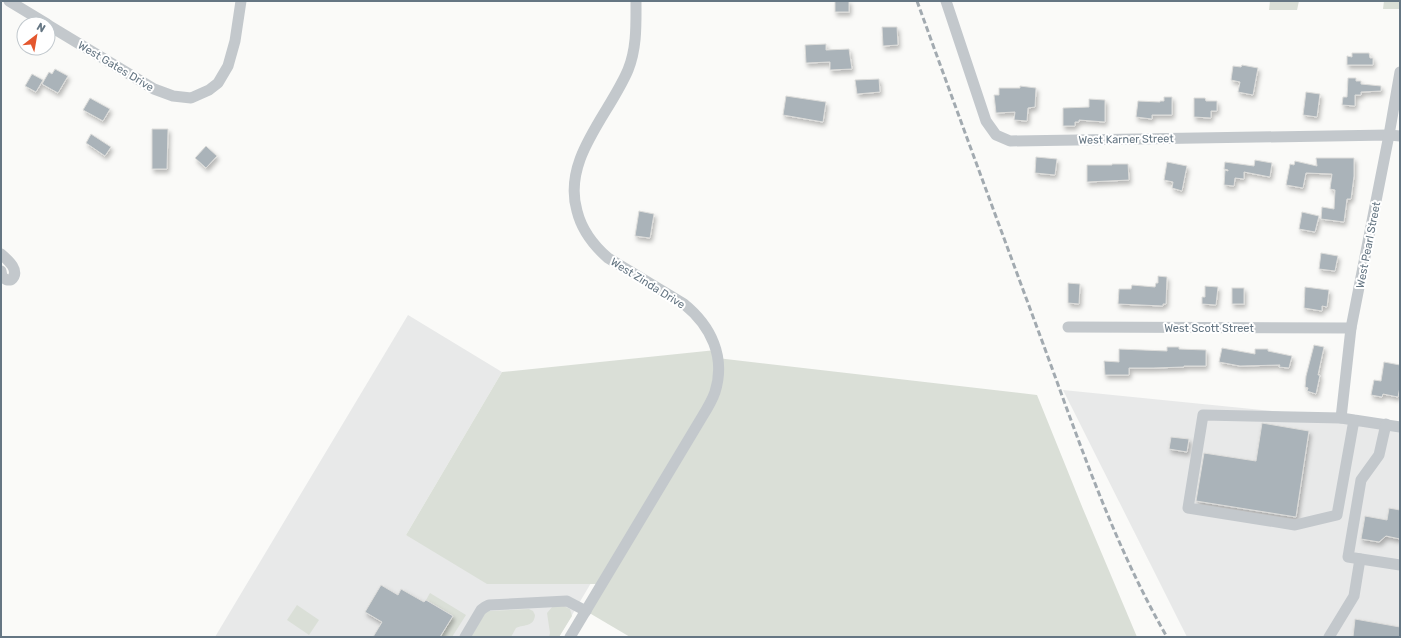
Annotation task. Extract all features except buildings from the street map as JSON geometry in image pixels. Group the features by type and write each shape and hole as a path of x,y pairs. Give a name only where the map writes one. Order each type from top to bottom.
{"street":[{"name":"West Gates Drive","path":"9,1 34,16"},
{"name":"West Gates Drive","path":"56,29 154,89 173,96 191,98 209,90 218,83 228,66 235,41 241,1"},
{"name":"West Zinda Drive","path":"570,637 702,417 714,393 718,379 716,350 712,337 695,313 684,304 608,258 598,249 582,226 575,205 575,177 578,163 628,69 636,34 636,1"},
{"name":"West Karner Street","path":"946,1 986,121 996,135 1010,141 1395,135"},
{"name":"West Pearl Street","path":"1340,418 1351,328 1395,135 1400,72"},
{"path":"1,254 12,265 15,272 15,277 11,280 7,280 2,277 1,271"},
{"name":"West Scott Street","path":"1068,327 1351,328"},
{"path":"1354,420 1337,515 1295,525 1188,508 1203,415 1340,418 1386,424 1400,427"},
{"path":"1386,424 1379,456 1361,480 1348,556 1400,565"},
{"path":"1329,637 1354,596 1360,559"},
{"path":"465,637 481,610 489,605 567,601 586,611"}],"shaded area":[{"path":"1270,1 1299,1 1297,10 1269,10"},
{"path":"1384,1 1400,1 1400,9 1383,9"},
{"path":"408,315 502,372 406,535 591,583 559,637 215,637"},
{"path":"716,350 717,358 1037,395 1137,637 630,637 586,611 603,584 487,584 406,535 502,372"},
{"path":"1063,390 1341,418 1400,427 1400,637 1187,637"},
{"path":"430,593 466,615 452,637 441,636 453,616 426,600"},
{"path":"297,605 319,620 309,635 287,620"},
{"path":"562,605 570,609 572,616 559,637 549,637 550,633 547,613 553,606"},
{"path":"529,609 533,611 535,615 533,622 516,628 511,637 471,637 485,613 488,611"}],"railway":[{"path":"917,1 1100,496 1131,568 1167,637"}]}
